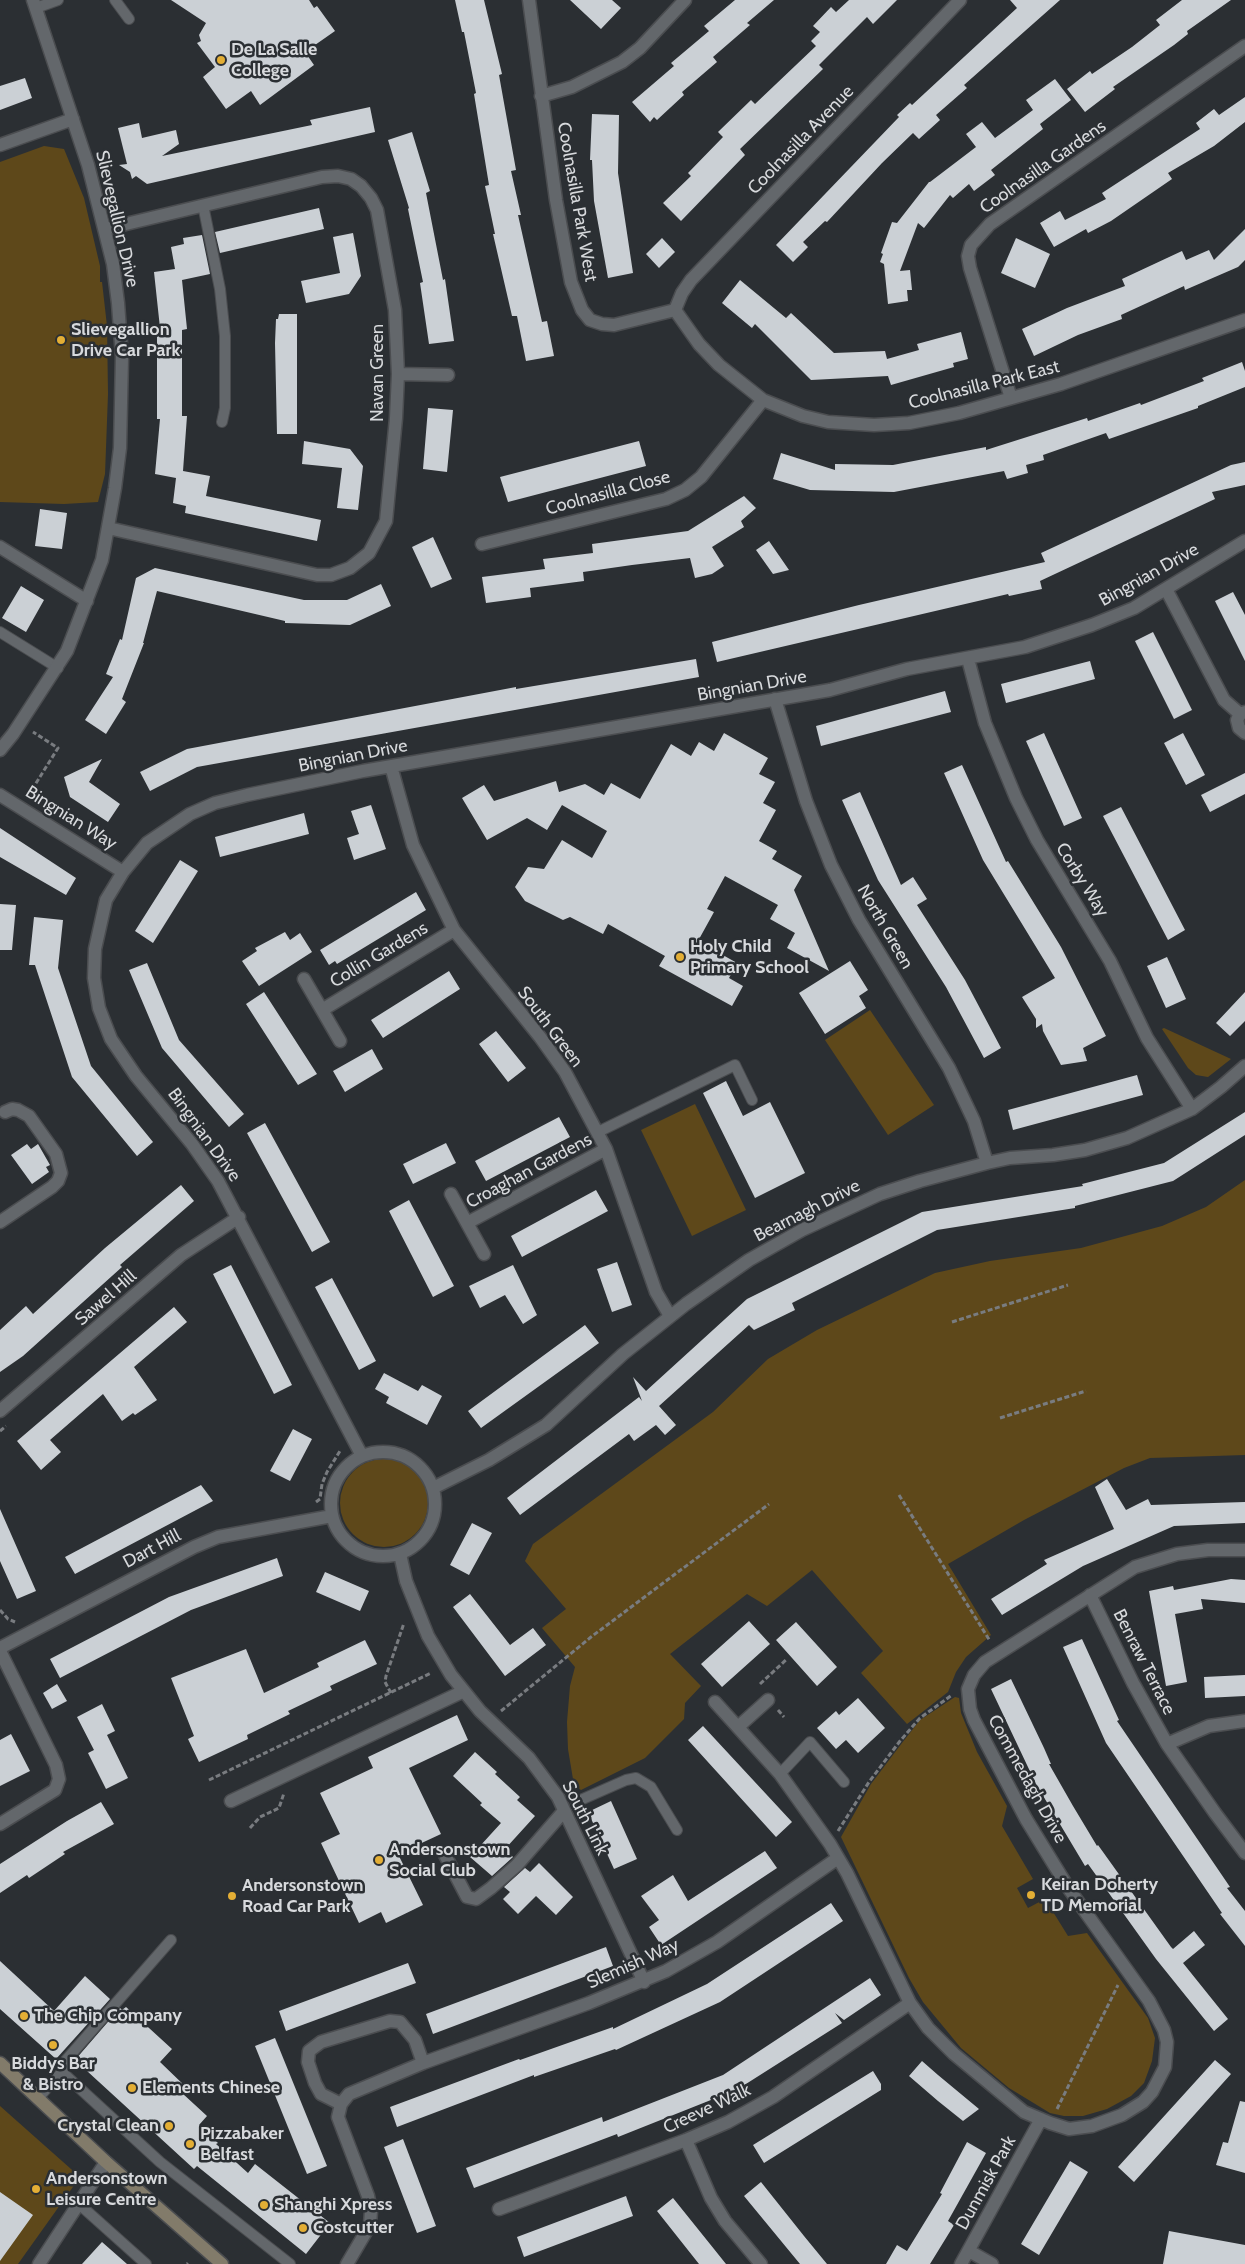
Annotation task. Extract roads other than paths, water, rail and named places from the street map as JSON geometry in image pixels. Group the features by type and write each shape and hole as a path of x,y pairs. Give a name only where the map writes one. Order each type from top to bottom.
{"main road":[{"path":"0,2063 106,2162 222,2264"}],"street":[{"name":"Coolnasilla Park West","path":"529,0 556,200 571,282 582,310 590,320 614,325 675,310"},
{"path":"541,96 572,87 622,62 640,48 685,0"},
{"name":"Coolnasilla Avenue","path":"675,310 682,293 691,280 960,0"},
{"name":"Slievegallion Drive","path":"0,750 58,668 67,651 87,601 102,560 120,448 122,357 113,264 88,165 34,4"},
{"name":"Coolnasilla Gardens","path":"1011,398 970,268 968,256 972,245 990,224 1245,46"},
{"path":"0,145 73,119"},
{"name":"Navan Green","path":"105,229 322,177 338,176 351,179 361,186 371,198 377,210 395,310 398,374 386,521 378,540 369,553 350,568 331,575 318,575 108,528"},
{"name":"Coolnasilla Park East","path":"675,310 699,344 719,365 763,400 803,416 820,420 874,425 934,419 1011,398 1137,358 1245,320"},
{"path":"398,374 448,375"},
{"name":"Coolnasilla Close","path":"482,544 666,499 685,490 701,477 763,400"},
{"name":"Bingnian Drive","path":"362,1456 239,1217 218,1181 192,1144 136,1076 111,1039 99,1008 94,978 95,949 106,900 123,872 147,843 162,831 190,814 214,803 247,795 391,766 830,690 907,669 1025,647 1084,628 1134,608 1245,541"},
{"path":"0,547 87,601"},
{"path":"1166,588 1224,700 1243,713 1237,720 1239,728 1245,733"},
{"name":"Corby Way","path":"968,659 976,698 1016,798 1048,859 1079,906 1110,961 1147,1038 1192,1108"},
{"name":"North Green","path":"775,699 806,801 830,865 858,920 949,1068 974,1121 987,1163"},
{"name":"South Green","path":"391,766 413,845 454,930 560,1065 598,1132 606,1149 656,1292 670,1316"},
{"name":"Bingnian Way","path":"0,795 123,872"},
{"name":"Collin Gardens","path":"322,1010 454,930"},
{"name":"Collin Gardens","path":"304,979 340,1041"},
{"name":"Bearnagh Drive","path":"433,1488 489,1460 546,1425 623,1354 670,1316 749,1260 809,1226 880,1194 920,1181 987,1163 1085,1150 1127,1138 1192,1108 1221,1087 1245,1066"},
{"path":"0,1222 52,1187 58,1181 61,1173 56,1154 29,1116 12,1109 5,1112"},
{"name":"Croaghan Gardens","path":"467,1223 606,1149"},
{"path":"451,1194 484,1254"},
{"name":"Sawel Hill","path":"0,1411 181,1255 239,1217"},
{"path":"376,1452 390,1452 404,1456 422,1469 433,1488 436,1501 435,1515 430,1528 417,1543 400,1554 375,1556 352,1546 344,1538 332,1516 332,1492 336,1481 343,1471 362,1456 376,1452"},
{"name":"Dart Hill","path":"0,1650 210,1540 245,1531 332,1516"},
{"name":"Commedagh Drive","path":"1045,2122 1069,2128 1092,2126 1134,2109 1152,2092 1165,2067 1167,2053 1164,2030 1157,2013 1069,1890 996,1765 970,1709 968,1689 979,1668 1011,1644 1135,1567 1154,1559 1177,1554 1208,1550 1245,1550"},
{"name":"South Link","path":"400,1554 406,1581 428,1636 451,1675 490,1720 529,1758 558,1797 644,1982"},
{"name":"Benraw Terrace","path":"1090,1595 1133,1683 1167,1744 1245,1853"},
{"path":"0,1650 56,1765 59,1779 55,1790 0,1824"},
{"path":"231,1801 464,1691"},
{"path":"738,1727 768,1700"},
{"path":"715,1702 780,1774 830,1844 910,2003 928,2028 954,2054 1024,2112 1045,2122"},
{"path":"1167,1744 1209,1726 1245,1721"},
{"path":"445,1855 467,1898 476,1899 517,1865 564,1811"},
{"name":"Slemish Way","path":"341,2104 356,2089 644,1982 666,1972 717,1942 838,1858"},
{"name":"Creeve Walk","path":"499,2209 686,2140 728,2122 773,2097 910,2003"},
{"path":"347,2264 370,2225 371,2211 368,2196 338,2117 341,2104 321,2094 314,2083 308,2062 309,2051 321,2042 390,2020 400,2022 415,2040 423,2063"},
{"name":"Dunmisk Park","path":"961,2264 1045,2122"},
{"path":"686,2140 711,2198 724,2221 761,2264"},
{"path":"39,2264 106,2162"},
{"path":"969,2251 992,2264"}],"lane":[{"path":"34,4 58,0"},
{"path":"115,0 129,19"},
{"path":"203,205 220,289 225,336 225,408 222,422"},
{"path":"0,632 58,668"},
{"path":"598,1132 735,1065 752,1100"},
{"path":"780,1774 810,1742 844,1782"},
{"path":"576,1802 626,1780 636,1778 651,1787 677,1830"},
{"path":"38,2098 62,2072 66,2060 171,1940"},
{"path":"62,2072 160,2162 290,2264"},
{"path":"79,2204 146,2264"}],"place":[{"name":"De La Salle College","path":"221,60"},
{"name":"Slievegallion Drive Car Park","path":"61,340"},
{"name":"Holy Child Primary School","path":"680,957"},
{"name":"Andersonstown Social Club","path":"379,1860"},
{"name":"Keiran Doherty TD Memorial","path":"1031,1895"},
{"name":"Andersonstown Road Car Park","path":"232,1896"},
{"name":"The Chip Company","path":"24,2016"},
{"name":"Biddys Bar & Bistro","path":"53,2045"},
{"name":"Elements Chinese","path":"132,2088"},
{"name":"Crystal Clean","path":"169,2126"},
{"name":"Pizzabaker Belfast","path":"190,2144"},
{"name":"Andersonstown Leisure Centre","path":"36,2189"},
{"name":"Shanghi Xpress","path":"264,2205"},
{"name":"Costcutter","path":"303,2228"}]}
